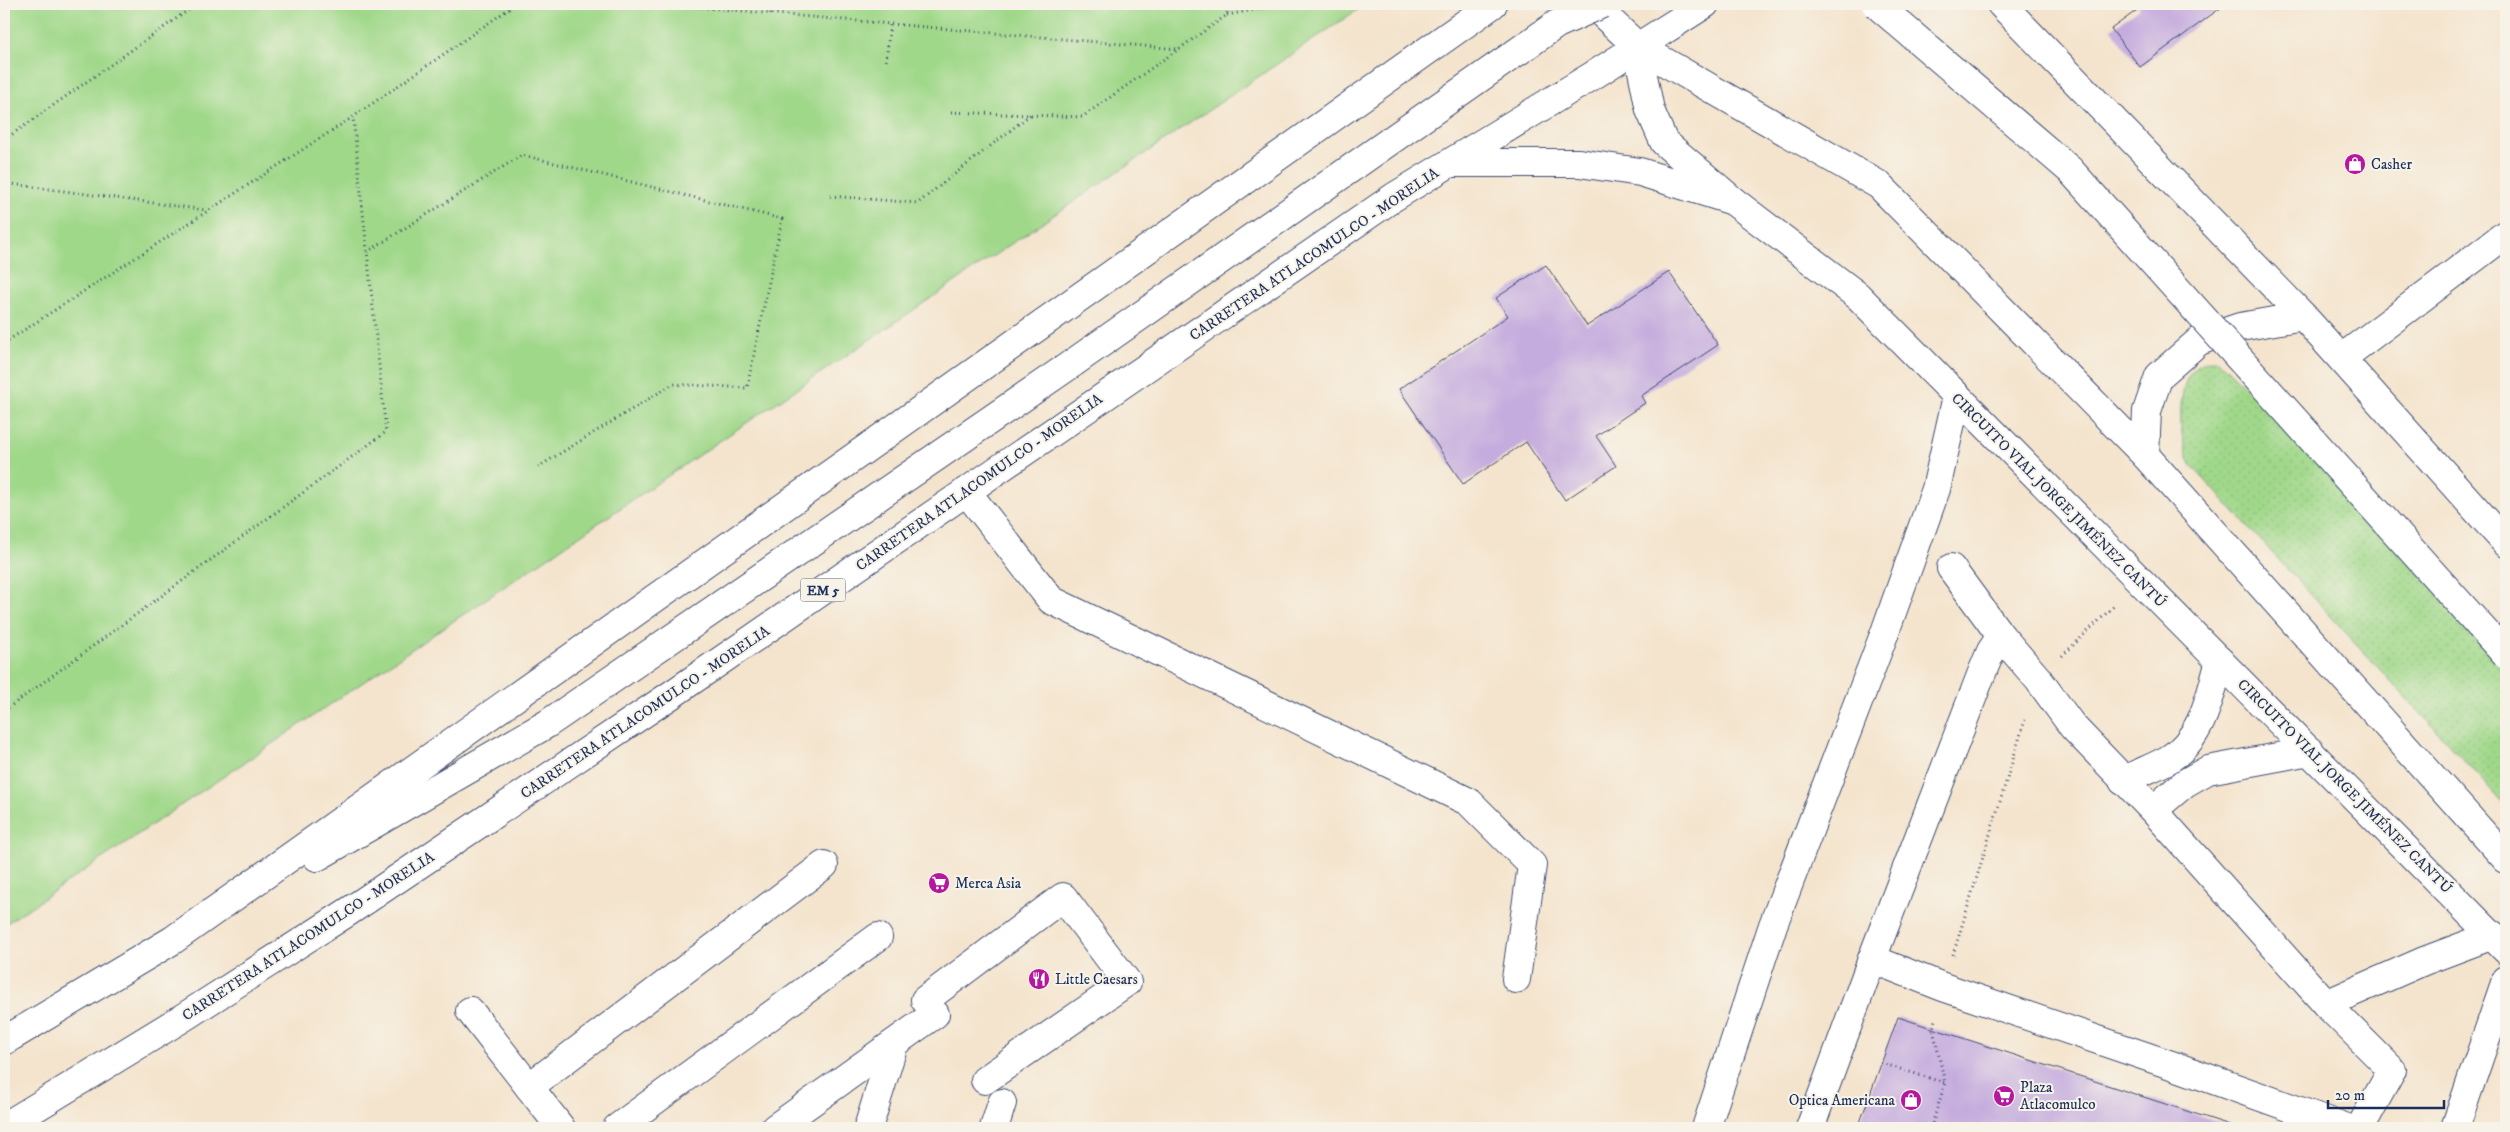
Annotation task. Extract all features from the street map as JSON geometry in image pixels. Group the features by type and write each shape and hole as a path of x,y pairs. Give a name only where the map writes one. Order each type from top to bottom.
{"main road":[{"path":"173,940 1493,4"},
{"path":"1592,4 1637,46 1879,185 2145,454 2506,859"},
{"path":"4,1041 173,940 547,724 1072,364 1557,24 1602,4"},
{"name":"CARRETERA ATLACOMULCO - MORELIA","path":"4,1126 184,1017 348,912 599,745 1394,197 1597,74 1637,46 1705,4"},
{"path":"1876,4 2070,170 2506,655"},
{"path":"2002,4 2303,316 2506,543"},
{"name":"CIRCUITO VIAL JORGE JIMÉNEZ CANTÚ","path":"1637,46 1650,110 1664,142 1733,201 1858,296 2139,582 2220,660 2500,942"},
{"path":"1452,163 1579,163 1640,172 1733,201"},
{"path":"2342,358 2506,234"},
{"path":"2145,454 2147,411 2160,376 2192,347 2199,341 2240,327 2303,316"},
{"path":"1706,1128 1773,925 1885,632 1936,489 1957,396"},
{"path":"966,491 1051,600 1469,802 1532,865 1516,979"},
{"path":"1951,568 2000,636 2038,679 2073,727 2153,810 2326,1004 2392,1070 2360,1128"},
{"path":"1810,1128 1872,959 1981,675 1991,651 2000,636"},
{"path":"2123,781 2170,758 2189,741 2206,712 2220,660"},
{"path":"2153,810 2184,783 2208,770 2310,751"},
{"path":"529,1088 824,865"},
{"path":"775,1128 894,1044 930,1007 1063,897 1127,982 985,1080"},
{"path":"618,1128 878,937"},
{"path":"2326,1004 2424,961 2500,942"},
{"path":"1872,959 1943,987 2183,1069 2347,1128"},
{"path":"2455,1128 2506,980"},
{"path":"470,1011 561,1128"},
{"path":"868,1128 894,1044"}],"path":[{"path":"4,140 198,4"},
{"path":"4,343 206,210 353,117 516,4"},
{"path":"662,4 1178,49"},
{"path":"769,14 785,4"},
{"path":"1227,15 1228,4"},
{"path":"952,112 1082,117 1227,15 1285,4"},
{"path":"886,61 890,24"},
{"path":"830,196 918,203 1032,114"},
{"path":"4,711 386,432 353,117"},
{"path":"367,252 522,155 782,220 747,388 673,384 538,467"},
{"path":"4,183 206,210"},
{"path":"1932,1128 1946,1083 1933,1029 1943,987 2038,679 2139,582"},
{"path":"1881,1063 1946,1083"}],"green space":[{"path":"4,4 1366,4 4,925"},
{"path":"2217,359 2328,469 2506,672 2506,806 2192,466 2187,456 2182,430 2181,415 2184,387 2197,365"}],"building":[{"path":"2137,4 2226,4 2140,67 2111,29 2140,8"},
{"path":"1546,265 1587,326 1669,272 1718,345 1641,396 1645,403 1596,436 1616,466 1565,500 1526,442 1463,484 1399,389 1508,316 1496,298"},
{"name":"Plaza Atlacomulco","path":"1898,1017 2239,1128 1858,1128"}],"place":[{"name":"Casher","path":"2355,164"},
{"name":"Merca Asia","path":"939,883"},
{"name":"Little Caesars","path":"1039,979"},
{"name":"Plaza Atlacomulco","path":"2004,1096"},
{"name":"Optica Americana","path":"1911,1100"}]}
